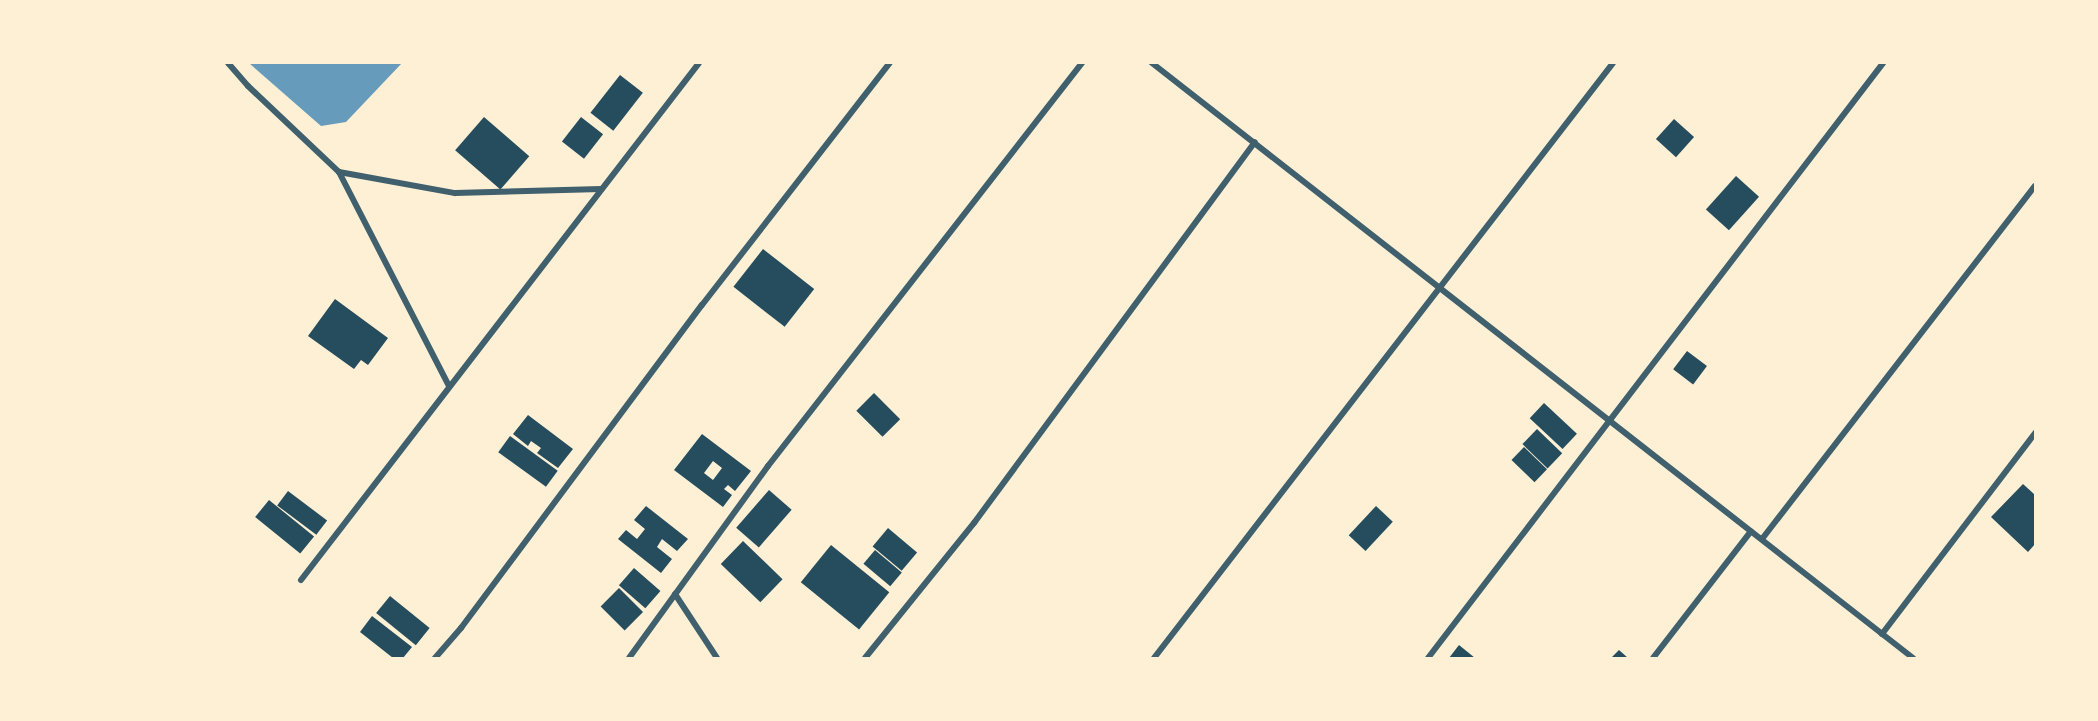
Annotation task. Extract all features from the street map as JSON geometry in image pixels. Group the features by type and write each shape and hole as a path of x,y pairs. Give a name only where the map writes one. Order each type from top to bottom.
{"street":[{"path":"228,63 248,86 339,172 449,386"},
{"path":"301,580 699,63"},
{"path":"435,658 461,628 702,305 890,63"},
{"path":"629,658 768,466 1082,63"},
{"path":"1152,63 1913,658"},
{"path":"1154,658 1613,63"},
{"path":"1428,658 1882,63"},
{"path":"865,658 974,523 1255,142"},
{"path":"339,172 455,193 601,189"},
{"path":"1762,539 2035,186"},
{"path":"1882,634 2035,433"},
{"path":"1653,658 1751,531"},
{"path":"675,594 717,658"}],"water":[{"path":"249,63 402,63 346,122 321,126"}],"building":[{"path":"620,75 643,93 613,131 590,113"},
{"path":"484,117 529,156 500,190 455,150"},
{"path":"581,117 603,134 584,159 562,141"},
{"path":"1674,119 1694,137 1676,157 1656,139"},
{"path":"1736,176 1759,197 1729,230 1706,209"},
{"path":"763,249 814,289 785,327 733,287"},
{"path":"335,299 388,338 368,365 361,360 354,369 308,336"},
{"path":"1687,351 1707,366 1693,384 1673,369"},
{"path":"874,393 900,419 882,437 856,411"},
{"path":"1544,403 1577,434 1563,449 1530,418"},
{"path":"528,415 573,449 558,468 537,453 541,448 531,441 528,446 513,434"},
{"path":"1537,429 1562,453 1548,468 1522,444"},
{"path":"702,434 751,471 735,491 728,485 724,489 732,495 723,507 674,470","holes":["713,461 722,468 713,480 704,473"]},
{"path":"510,436 558,471 546,487 498,452"},
{"path":"1524,447 1547,469 1535,482 1511,460"},
{"path":"2023,484 2035,495 2035,544 2028,552 1991,517"},
{"path":"769,490 792,510 759,547 736,528"},
{"path":"288,491 327,520 316,535 277,505"},
{"path":"269,500 314,537 300,554 255,517"},
{"path":"646,506 688,539 677,551 662,539 657,547 672,559 661,573 618,539 626,530 637,539 645,529 634,520"},
{"path":"1376,506 1393,522 1366,551 1349,535"},
{"path":"888,528 917,552 902,571 873,546"},
{"path":"743,541 783,579 760,602 721,564"},
{"path":"831,545 889,592 859,630 801,582"},
{"path":"875,550 902,572 890,586 863,564"},
{"path":"634,568 660,591 645,608 619,585"},
{"path":"619,588 643,612 625,630 601,606"},
{"path":"390,596 430,628 416,645 376,613"},
{"path":"372,616 412,647 403,658 393,658 360,632"},
{"path":"1459,645 1475,658 1449,658"},
{"path":"1619,650 1628,658 1611,658"}]}
